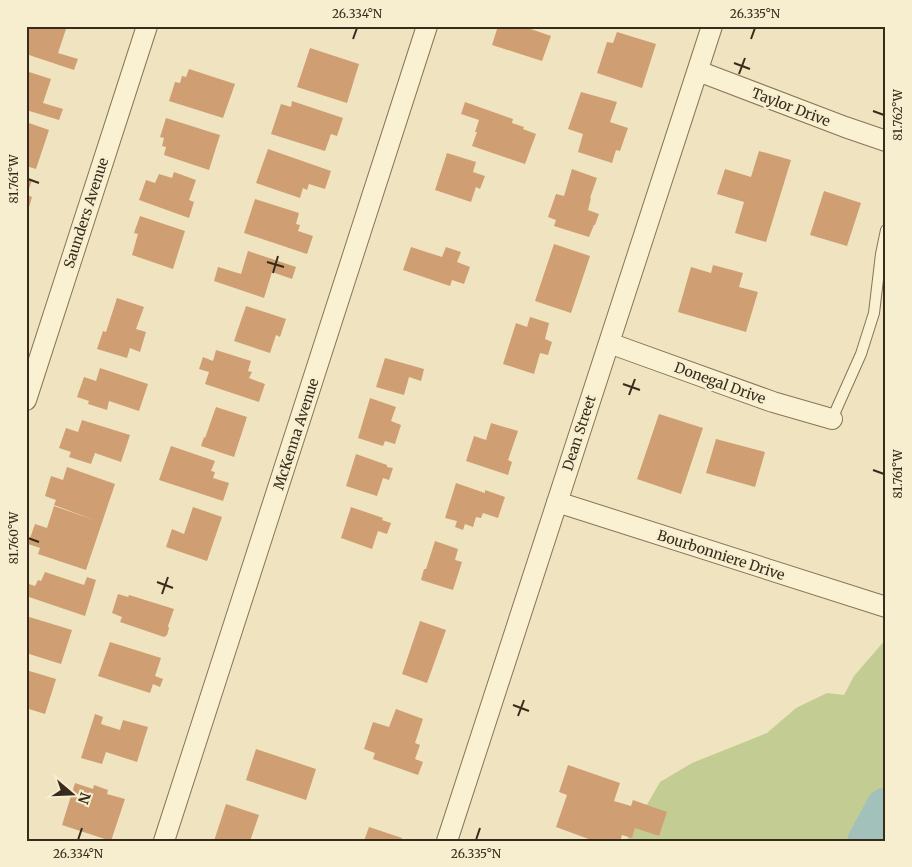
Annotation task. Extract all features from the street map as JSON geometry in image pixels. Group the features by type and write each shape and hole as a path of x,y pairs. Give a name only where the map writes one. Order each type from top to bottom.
{"street":[{"name":"Saunders Avenue","path":"26,400 147,26"},
{"name":"McKenna Avenue","path":"164,841 427,26"},
{"name":"Dean Street","path":"447,841 712,26"},
{"name":"Taylor Drive","path":"698,71 886,141"},
{"name":"Donegal Drive","path":"609,343 773,402 832,420"},
{"name":"Bourbonniere Drive","path":"557,502 886,607"}],"lane":[{"path":"832,420 861,354 874,313 881,254 886,230"}],"green space":[{"path":"886,639 886,841 626,841 660,782 692,763 767,733 796,708 827,693 844,695 854,676"}],"building":[{"path":"26,26 57,26 66,29 58,53 78,59 74,70 26,54"},
{"path":"498,26 522,26 551,36 542,61 492,45"},
{"path":"617,32 656,44 642,88 597,73 607,42 613,43"},
{"path":"310,48 359,64 347,103 297,87"},
{"path":"189,69 235,84 223,118 169,101 175,82 180,83 182,76 186,77"},
{"path":"26,71 51,79 43,103 63,109 59,120 26,110"},
{"path":"581,92 617,102 610,122 628,128 620,151 616,150 612,163 578,152 583,134 568,129"},
{"path":"292,101 343,118 337,136 331,134 325,151 271,134 281,104 291,107"},
{"path":"465,102 513,119 512,123 536,134 525,164 472,146 479,120 461,114"},
{"path":"166,118 220,135 209,170 164,155 166,147 162,146 164,138 160,137"},
{"path":"26,122 49,130 36,169 26,166"},
{"path":"268,149 331,171 325,189 309,184 307,190 303,188 300,198 256,183"},
{"path":"759,151 791,160 766,242 735,233 744,202 717,194 725,169 751,177"},
{"path":"447,153 476,162 473,172 485,176 480,189 476,187 471,202 435,190"},
{"path":"572,169 597,178 588,210 599,214 589,237 554,226 556,220 548,217 556,194 564,196"},
{"path":"174,172 196,180 189,200 194,202 189,218 139,200 146,180 155,183 159,174 172,178"},
{"path":"26,179 32,180 27,195 32,197 27,214"},
{"path":"824,191 861,203 847,246 810,235"},
{"path":"255,199 299,213 296,224 300,225 298,231 313,236 307,254 244,233"},
{"path":"140,216 185,231 173,269 132,255 138,234 134,233"},
{"path":"554,244 590,256 571,313 535,301"},
{"path":"411,247 442,257 446,247 461,252 457,262 470,267 464,284 452,280 450,286 403,270"},
{"path":"248,251 296,267 292,279 272,272 264,298 214,281 218,267 241,274"},
{"path":"713,265 743,273 739,287 758,292 746,332 678,312 691,267 711,273"},
{"path":"117,298 144,307 136,329 146,332 140,352 130,348 127,358 97,349 103,331 106,332"},
{"path":"246,306 286,319 280,337 276,335 270,353 234,341"},
{"path":"530,317 549,323 545,339 552,342 548,355 540,353 534,374 503,364 516,323 527,327"},
{"path":"216,350 251,361 248,371 252,372 249,378 265,384 259,402 205,384 209,372 199,369 203,357 213,361"},
{"path":"385,358 424,369 421,381 409,377 404,395 376,387"},
{"path":"100,368 148,384 139,411 109,401 107,410 88,404 89,401 77,397 84,377 96,381"},
{"path":"370,398 396,407 391,421 401,425 395,444 385,441 383,446 358,438"},
{"path":"216,407 247,417 234,457 201,446"},
{"path":"659,414 703,428 681,494 637,479"},
{"path":"82,420 130,435 121,462 95,453 91,464 69,457 71,452 59,448 66,428 78,432"},
{"path":"491,423 518,431 508,460 512,462 508,475 466,461 474,436 486,440"},
{"path":"716,439 765,452 755,487 706,473"},
{"path":"171,446 215,461 211,471 215,472 213,478 229,483 223,501 159,480"},
{"path":"356,454 393,468 389,480 383,478 377,496 346,486"},
{"path":"67,467 115,484 86,570 38,554 40,548 28,544 35,524 47,528 54,506 97,521 54,505 56,500 45,496 51,476 63,480"},
{"path":"456,483 485,493 485,490 505,497 498,518 483,513 481,518 476,517 473,527 465,524 463,530 455,527 457,521 445,518"},
{"path":"193,507 222,517 207,561 166,547 172,529 184,534"},
{"path":"351,507 383,518 382,520 391,523 387,534 378,531 372,549 341,538"},
{"path":"435,541 458,549 455,560 462,562 453,590 421,580"},
{"path":"45,572 84,585 87,577 96,580 85,616 26,596 26,583 35,586 38,580 41,581"},
{"path":"118,594 128,597 129,595 174,609 167,635 164,637 120,622 122,617 112,613"},
{"path":"26,616 72,630 61,664 26,653"},
{"path":"420,621 446,630 427,683 402,674"},
{"path":"110,642 161,658 155,676 163,679 160,687 153,684 150,693 98,676"},
{"path":"26,670 56,679 45,714 26,708"},
{"path":"396,709 423,719 415,743 420,745 415,759 423,762 418,775 373,759 375,753 364,749 373,722 389,727"},
{"path":"95,714 103,717 101,724 120,730 123,720 148,727 137,762 106,752 102,764 81,758"},
{"path":"256,749 316,769 306,800 246,780"},
{"path":"568,765 620,783 614,801 631,806 633,800 667,812 659,836 635,828 632,838 622,835 620,841 594,841 556,827 567,795 559,792"},
{"path":"75,783 93,789 94,785 108,790 107,794 125,799 111,841 62,825"},
{"path":"226,804 259,815 250,841 214,841"},
{"path":"369,827 402,838 401,841 364,841"}],"waterway":[{"path":"868,841 886,808"}]}
